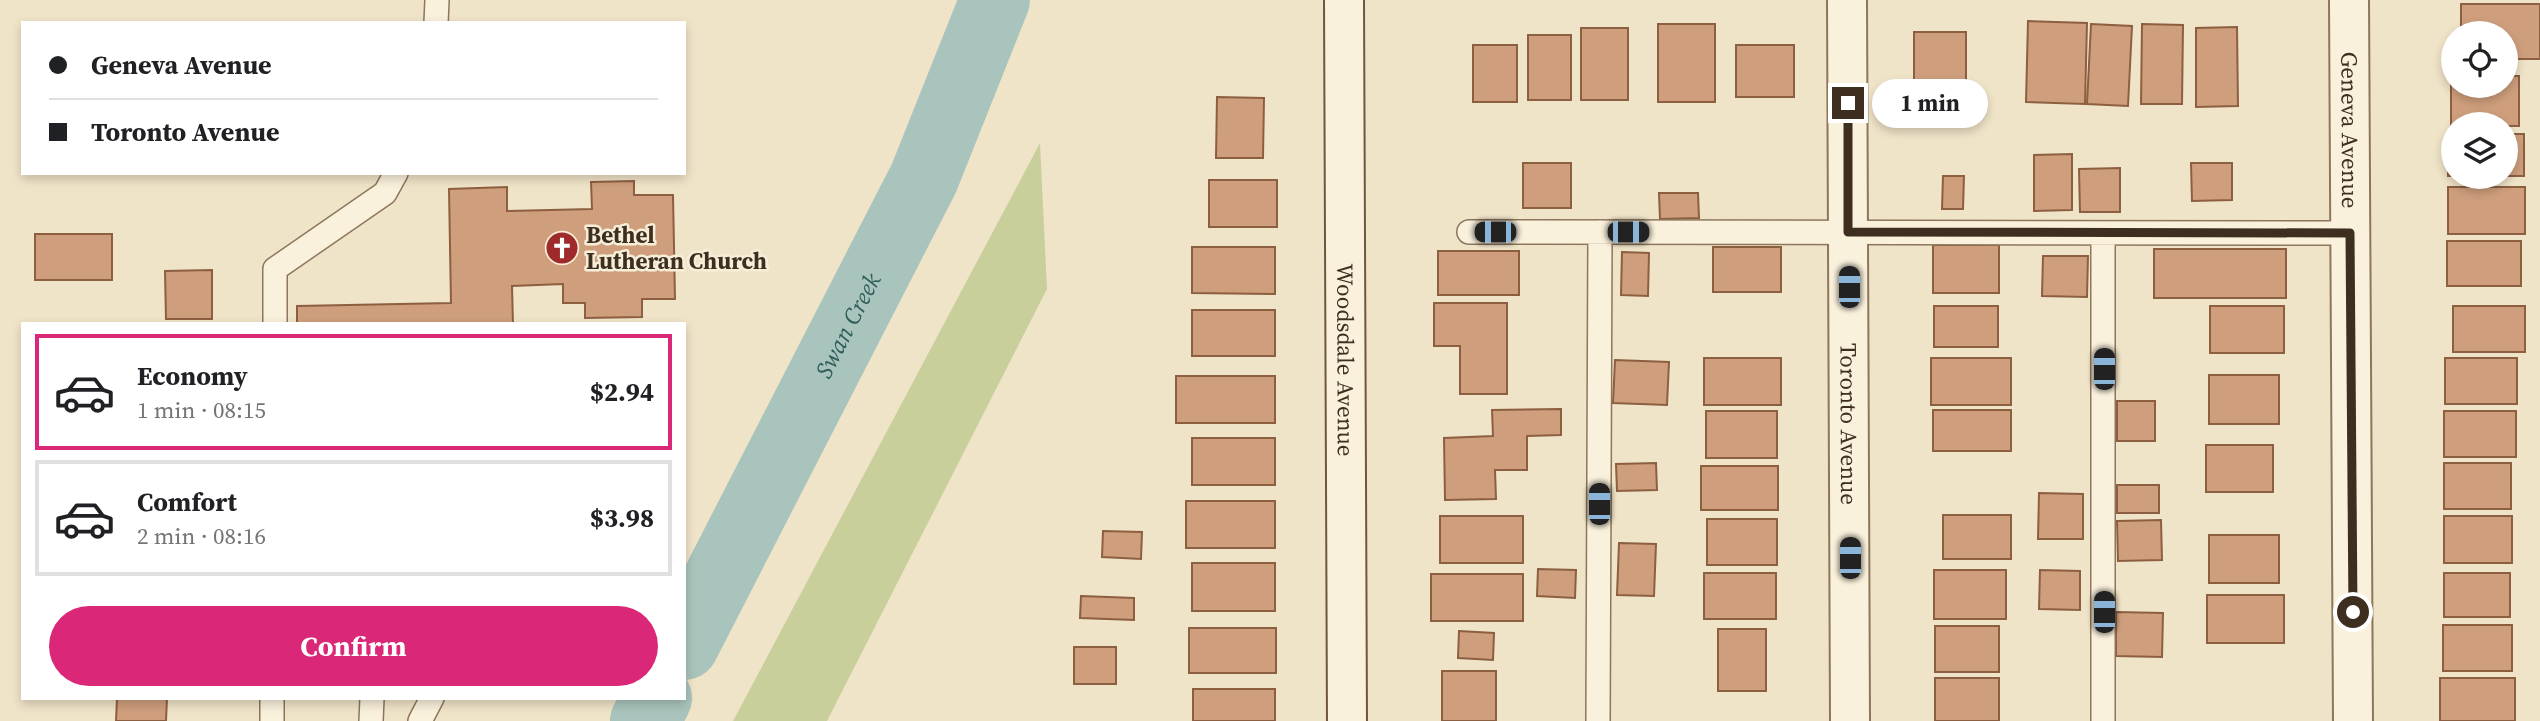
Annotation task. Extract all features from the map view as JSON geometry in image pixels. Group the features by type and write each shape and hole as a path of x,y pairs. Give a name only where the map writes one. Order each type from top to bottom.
{"street":[{"name":"Woodsdale Avenue","path":"1344,0 1347,721"},
{"name":"Toronto Avenue","path":"1847,0 1850,721"},
{"name":"Geneva Avenue","path":"2349,0 2353,721"}],"lane":[{"path":"436,21 437,0"},
{"path":"275,322 275,269 385,193 395,175"},
{"path":"1469,232 2350,233"},
{"path":"1598,721 1600,232"},
{"path":"2104,233 2104,721"},
{"path":"272,700 272,721"},
{"path":"372,700 372,721"},
{"path":"420,721 431,700"}],"green space":[{"path":"1040,143 1047,289 827,721 733,721"}],"building":[{"path":"2461,4 2540,4 2540,59 2518,59 2518,21 2461,21"},
{"path":"2028,21 2087,23 2085,104 2026,102"},
{"path":"1658,24 1715,24 1715,102 1658,102"},
{"path":"2091,24 2132,26 2128,106 2087,104"},
{"path":"2142,24 2183,25 2182,104 2141,104"},
{"path":"2237,27 2238,106 2196,107 2196,28"},
{"path":"1581,28 1628,28 1628,100 1581,100"},
{"path":"1914,32 1966,32 1966,105 1914,105"},
{"path":"1528,35 1571,35 1571,100 1528,100"},
{"path":"1473,45 1517,45 1517,102 1473,102"},
{"path":"1736,45 1794,45 1794,97 1736,97"},
{"path":"2519,76 2519,126 2518,112 2451,112 2451,98 2518,98"},
{"path":"1217,97 1264,98 1263,158 1216,158"},
{"path":"2518,134 2524,134 2524,176 2518,176"},
{"path":"2072,154 2072,210 2034,211 2034,155"},
{"path":"1523,163 1571,163 1571,208 1523,208"},
{"path":"2191,163 2232,163 2232,200 2192,201"},
{"path":"2120,168 2120,212 2080,212 2079,169"},
{"path":"1943,176 1964,176 1963,209 1942,209"},
{"path":"1209,180 1277,180 1277,227 1209,227"},
{"name":"Bethel Lutheran Church","path":"634,181 634,195 673,195 675,299 642,299 642,317 585,318 585,303 563,303 563,284 512,286 513,322 297,322 297,306 451,303 449,189 507,187 507,211 592,209 591,182"},
{"path":"2525,187 2525,234 2448,234 2448,189"},
{"path":"1659,193 1698,193 1699,218 1660,219"},
{"path":"35,234 112,234 112,280 35,280"},
{"path":"2447,241 2521,241 2521,286 2447,286"},
{"path":"1933,245 1999,245 1999,293 1933,293"},
{"path":"1192,247 1275,247 1275,294 1192,293"},
{"path":"1713,247 1781,247 1781,292 1713,292"},
{"path":"2154,249 2286,249 2286,298 2154,298"},
{"path":"1438,251 1519,251 1519,295 1438,295"},
{"path":"1622,252 1649,253 1648,296 1621,295"},
{"path":"2043,256 2088,256 2087,297 2042,296"},
{"path":"212,270 212,319 166,319 165,271"},
{"path":"1434,303 1507,303 1507,394 1460,394 1460,346 1434,346"},
{"path":"1934,306 1998,306 1998,347 1934,347"},
{"path":"2210,306 2284,306 2284,353 2210,353"},
{"path":"2453,306 2525,306 2525,352 2453,352"},
{"path":"1192,310 1275,310 1275,356 1192,356"},
{"path":"1704,358 1781,358 1781,405 1704,405"},
{"path":"1931,358 2011,358 2011,405 1931,405"},
{"path":"2445,358 2517,358 2517,404 2445,404"},
{"path":"1615,360 1669,362 1667,405 1613,403"},
{"path":"2209,375 2279,375 2279,424 2209,424"},
{"path":"1176,376 1275,376 1275,423 1176,423"},
{"path":"2117,401 2155,401 2155,441 2117,441"},
{"path":"1561,409 1561,435 1527,436 1527,470 1495,470 1496,499 1445,500 1444,438 1493,436 1492,410"},
{"path":"1933,410 2011,410 2011,451 1933,451"},
{"path":"1706,411 1777,411 1777,458 1706,458"},
{"path":"2444,411 2516,411 2516,457 2444,457"},
{"path":"1192,438 1275,438 1275,485 1192,485"},
{"path":"2206,445 2273,445 2273,492 2206,492"},
{"path":"1656,463 1657,490 1617,491 1616,464"},
{"path":"2444,463 2511,463 2511,509 2444,509"},
{"path":"1701,466 1778,466 1778,510 1701,510"},
{"path":"2117,485 2159,485 2159,513 2117,513"},
{"path":"2039,493 2083,494 2083,539 2038,539"},
{"path":"1186,501 1275,501 1275,548 1186,548"},
{"path":"1943,515 2011,515 2011,559 1943,559"},
{"path":"1440,516 1523,516 1523,563 1440,563"},
{"path":"2444,516 2512,516 2512,563 2444,563"},
{"path":"1707,519 1777,519 1777,565 1707,565"},
{"path":"2161,520 2162,560 2118,561 2117,521"},
{"path":"1103,531 1142,532 1141,559 1102,557"},
{"path":"2209,535 2279,535 2279,583 2209,583"},
{"path":"1619,543 1656,544 1654,596 1617,595"},
{"path":"1192,563 1275,563 1275,611 1192,611"},
{"path":"1538,569 1576,570 1575,598 1537,596"},
{"path":"1934,570 2006,570 2006,619 1934,619"},
{"path":"2040,570 2080,571 2080,610 2039,609"},
{"path":"1704,573 1776,573 1776,619 1704,619"},
{"path":"2444,573 2510,573 2510,617 2444,617"},
{"path":"1431,574 1523,574 1523,621 1431,621"},
{"path":"2207,595 2284,595 2284,643 2207,643"},
{"path":"1081,596 1134,598 1134,620 1080,618"},
{"path":"2116,612 2163,613 2162,657 2116,656"},
{"path":"2443,625 2512,625 2512,671 2443,671"},
{"path":"1935,626 1999,626 1999,672 1935,672"},
{"path":"1189,628 1276,628 1276,673 1189,673"},
{"path":"1718,629 1766,629 1766,691 1718,691"},
{"path":"1459,631 1494,633 1493,660 1458,658"},
{"path":"1074,647 1116,647 1116,684 1074,684"},
{"path":"1442,671 1496,671 1496,721 1442,721"},
{"path":"1935,678 1999,678 1999,721 1935,721"},
{"path":"2440,678 2515,678 2515,721 2440,721"},
{"path":"1193,689 1275,689 1275,721 1193,721"},
{"path":"117,700 167,700 166,721 116,721"}],"waterway":[{"name":"Swan Creek","path":"686,641 924,178 995,0"},
{"name":"Swan Creek","path":"645,721 656,700"}],"place":[{"name":"Bethel Lutheran Church","path":"562,248"}],"route":[{"path":"1848,103 1848,232 2350,233 2353,612"}]}
